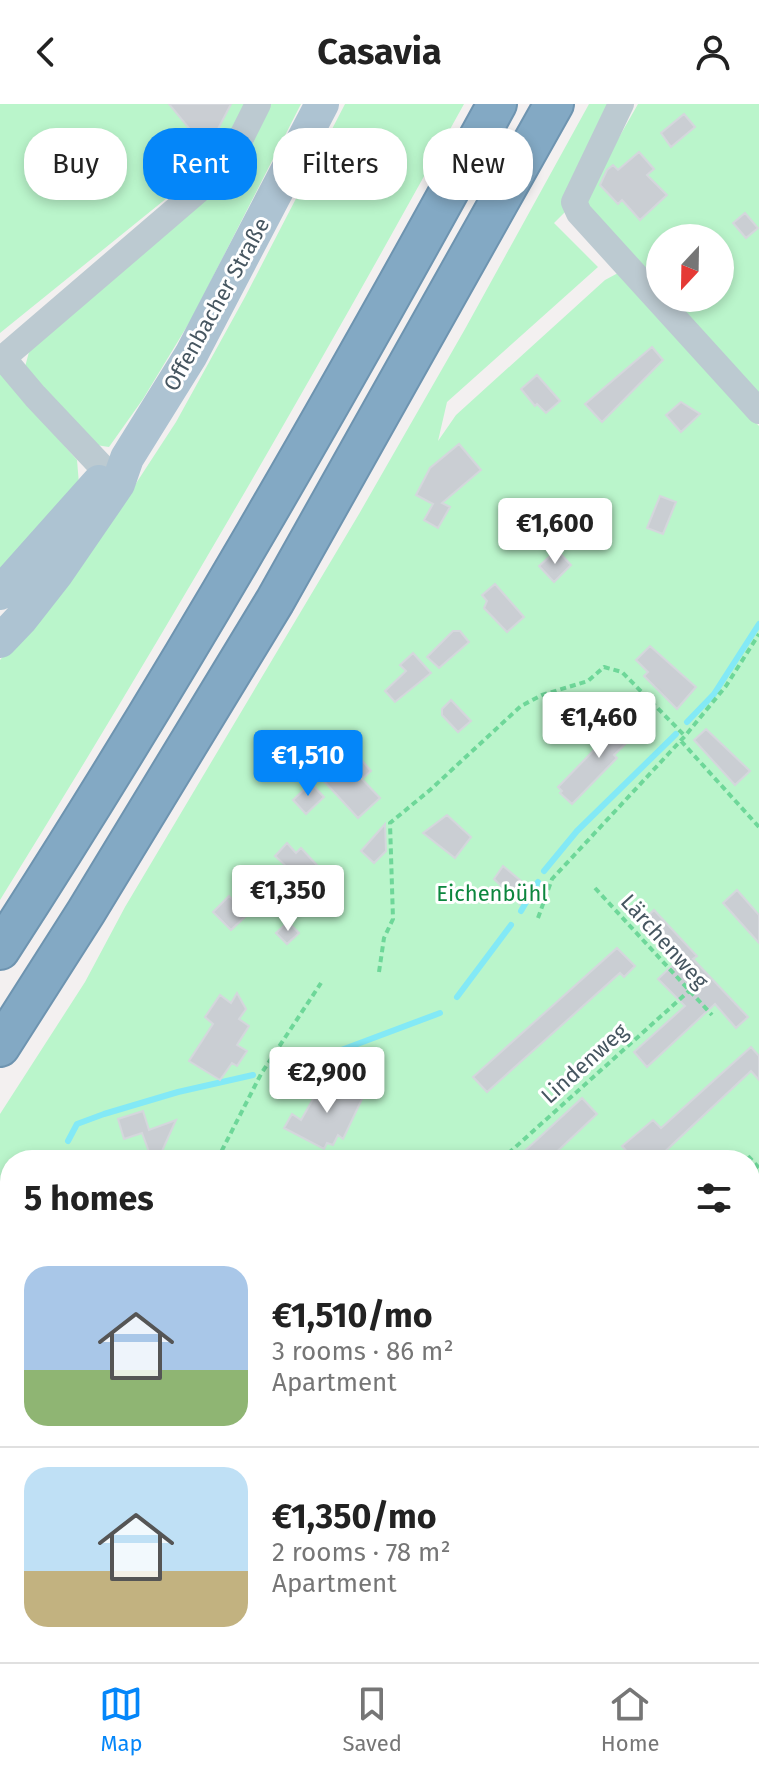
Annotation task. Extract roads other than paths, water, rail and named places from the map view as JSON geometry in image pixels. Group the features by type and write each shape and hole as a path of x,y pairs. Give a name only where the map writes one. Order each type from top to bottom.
{"highway":[{"path":"0,950 100,797 232,574 378,322 497,104"},
{"path":"0,1047 275,601 554,104"}],"main road":[{"name":"Offenbacher Straße","path":"0,641 57,573 191,355 322,104"},
{"name":"Offenbacher Straße","path":"0,593 117,472"}],"street":[{"path":"117,472 35,396 2,357 214,177 239,142 258,104"},
{"path":"621,104 574,202 579,213 759,411"}],"waterway":[{"path":"687,722 714,694 759,624"},
{"path":"544,871 577,831 676,734"},
{"path":"521,911 538,882"},
{"path":"457,997 511,925"},
{"path":"272,1067 328,1055 440,1013"},
{"path":"68,1141 77,1124 104,1114 178,1092 253,1075"}],"park label":[{"name":"Eichenbühl","path":"492,893"}]}
